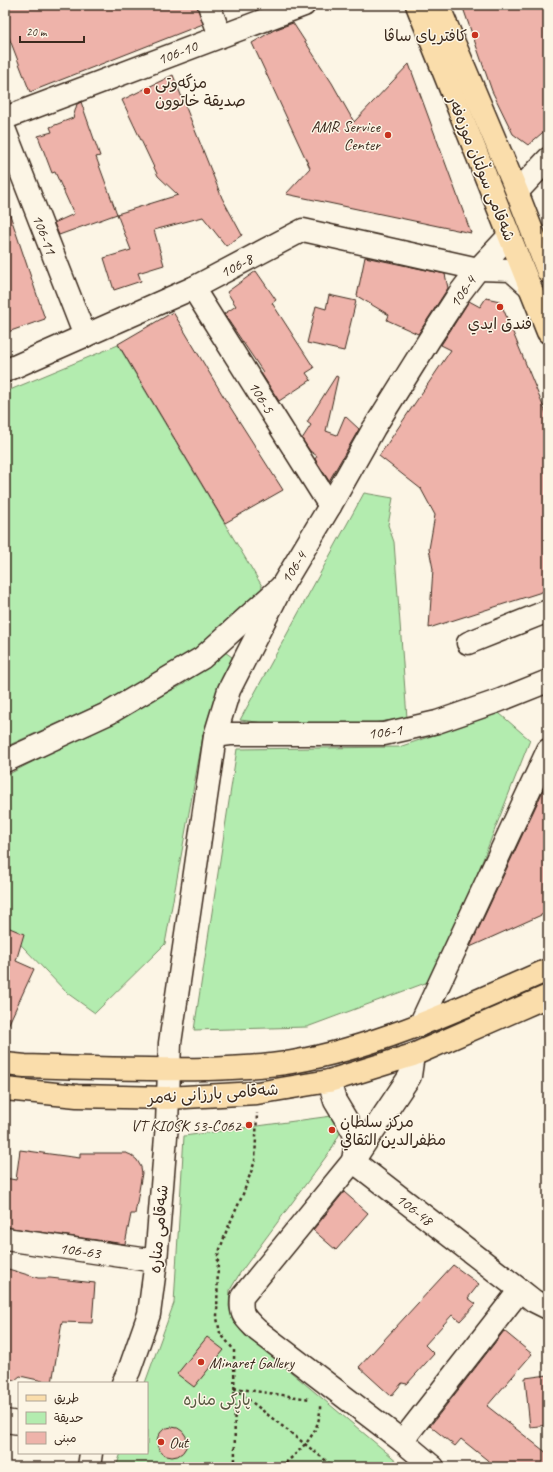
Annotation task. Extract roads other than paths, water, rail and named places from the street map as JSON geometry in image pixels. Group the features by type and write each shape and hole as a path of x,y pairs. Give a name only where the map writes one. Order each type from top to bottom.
{"main road":[{"name":"شەقامی سوڵتان موزەفەر","path":"416,5 548,332"},
{"name":"شەقامی سوڵتان موزەفەر","path":"438,5 517,192 548,272"},
{"name":"شەقامی بارزانی نەمر","path":"5,1064 25,1066 168,1070 230,1068 291,1062 357,1047 420,1025 548,970"},
{"name":"شەقامی بارزانی نەمر","path":"5,1089 77,1096 167,1098 257,1093 329,1081 413,1055 548,996"}],"street":[{"path":"209,5 220,36"},
{"name":"106-10","path":"5,118 304,5"},
{"name":"106-11","path":"5,132 85,336"},
{"path":"517,192 548,159"},
{"name":"106-8","path":"5,371 193,288 303,230 478,269 511,270 530,287"},
{"name":"106-4","path":"5,761 109,712 202,658 282,586 330,506 374,428 433,334 459,294 478,269 509,236"},
{"name":"106-5","path":"193,288 330,506"},
{"name":"شەقامی منارە","path":"124,1382 129,1371 149,1314 156,1261 167,1124 170,1043 215,736 229,690 282,586"},
{"path":"468,643 548,610"},
{"name":"106-1","path":"215,736 230,734 384,734 437,722 498,701 548,681"},
{"path":"420,1025 548,750"},
{"path":"413,1055 410,1076 353,1161 242,1297 241,1310 247,1320 257,1330 402,1441 433,1467"},
{"path":"329,1081 335,1101 353,1131 356,1141 353,1161"},
{"name":"106-48","path":"353,1161 520,1290 548,1308"},
{"name":"106-63","path":"5,1239 156,1261"},
{"path":"402,1441 520,1290"},
{"path":"5,1421 18,1423"},
{"path":"89,1467 91,1454"}],"place":[{"name":"کافتریای ساڤا","path":"475,35"},
{"name":"مزگەوتی صديقة خاتوون","path":"147,91"},
{"name":"AMR Service Center","path":"388,135"},
{"name":"فندق ايدي","path":"500,307"},
{"name":"VT KIOSK 53-C062","path":"249,1125"},
{"name":"مركز سلطان مظفرالدين الثقافي","path":"332,1130"},
{"name":"Minaret Gallery","path":"201,1362"},
{"name":"Out","path":"161,1442"}],"park label":[{"name":"پاڕکی منارە","path":"217,1399"}]}
